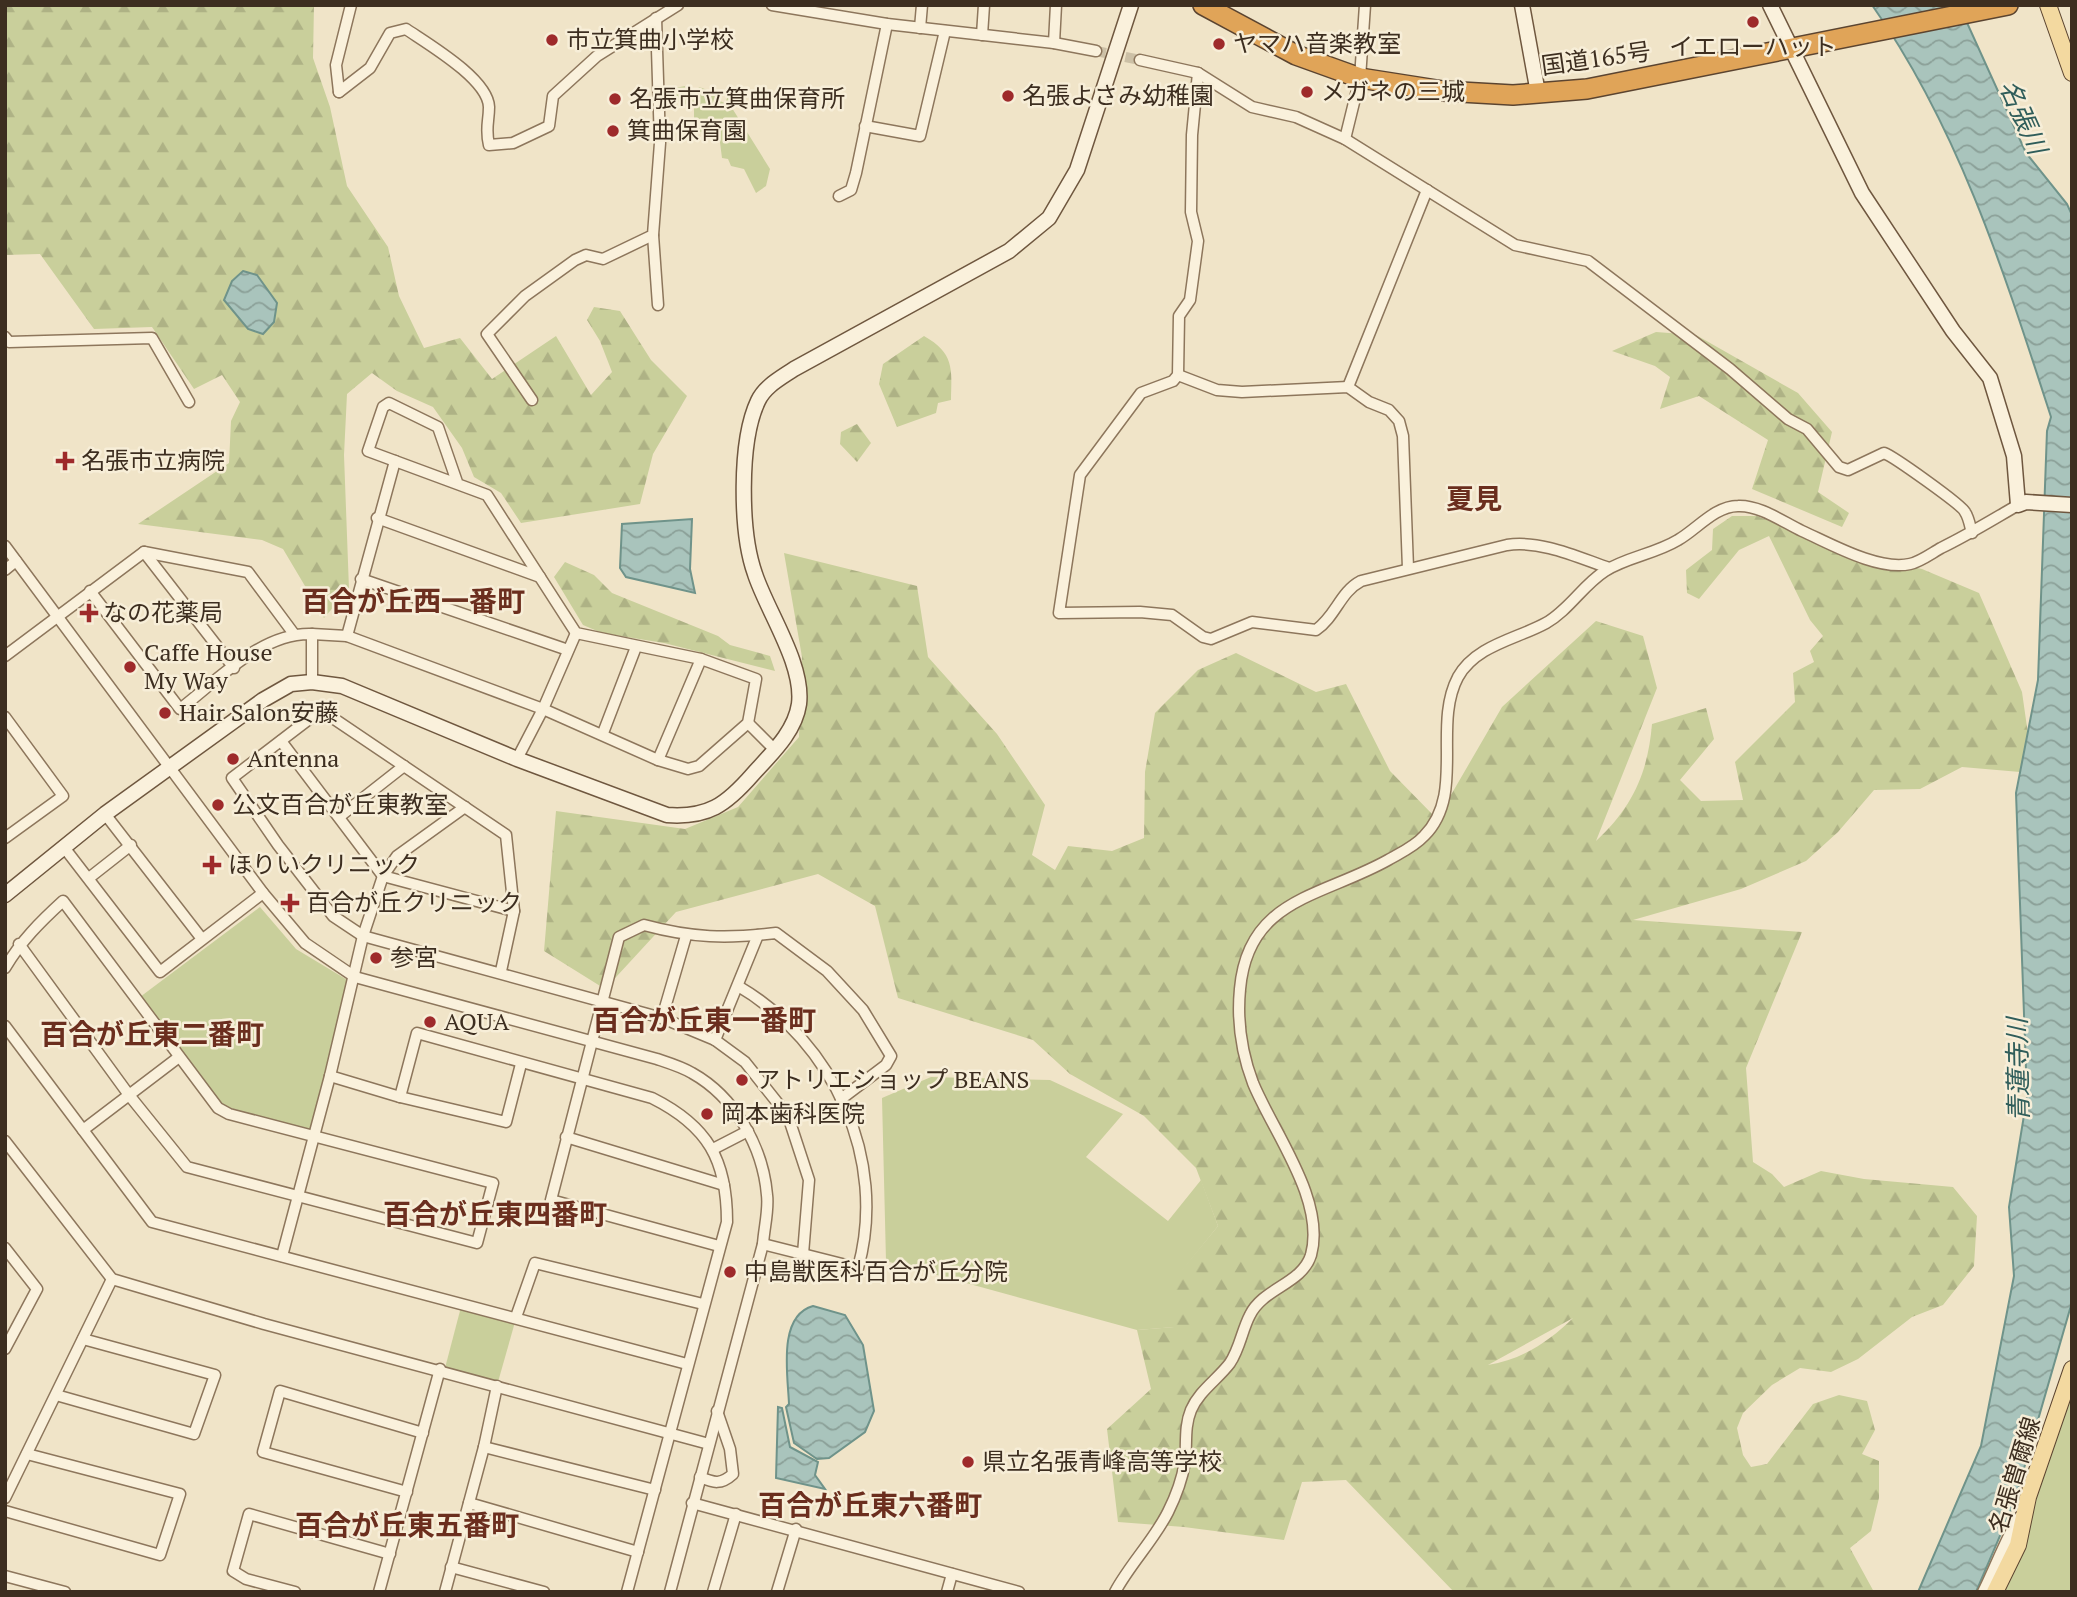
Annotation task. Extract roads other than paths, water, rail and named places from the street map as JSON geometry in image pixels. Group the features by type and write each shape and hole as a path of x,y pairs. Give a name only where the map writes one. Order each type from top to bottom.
{"highway":[{"name":"国道165号","path":"1203,5 1297,55 1360,78 1443,91 1513,95 1587,89 2008,5"}],"main road":[{"path":"2048,5 2072,73"},
{"name":"名張曽爾線","path":"1995,1592 2018,1545 2026,1510 2071,1375"}],"street":[{"path":"351,5 336,65 339,92 370,68 390,33 406,29 482,87 489,106 485,130 489,145 499,146 532,135 549,125 553,96 597,56 678,5"},
{"path":"772,5 887,24 1054,43 1096,51"},
{"path":"920,28 922,5"},
{"path":"982,35 984,5"},
{"path":"1054,43 1056,5"},
{"path":"5,895 105,814 262,700 291,684 312,682 342,686 517,759 654,811 691,817 715,809 738,792 792,727 799,703 797,680 790,657 754,572 746,535 746,454 759,399 770,386 794,369 1009,251 1049,218 1077,170 1131,5"},
{"path":"1345,139 1360,78 1365,5"},
{"path":"1522,5 1538,93"},
{"path":"1770,5 1862,193 1953,331 1990,378 2014,456 2022,504"},
{"path":"656,18 660,143 653,236 657,305"},
{"path":"839,196 851,190 887,24"},
{"path":"865,126 920,136 945,31"},
{"path":"1140,60 1198,73 1252,107 1296,117 1345,139 1515,245 1588,261 1730,369 1788,419 1807,429 1839,467 1848,470 1885,453 1892,456 1922,481 1959,504 1965,511 1972,533"},
{"path":"1198,73 1192,135 1191,212 1198,241 1190,300 1179,316 1178,375 1173,381 1141,393 1080,475 1059,612 1140,612 1172,615 1203,637 1211,639 1252,622 1316,630 1329,621 1348,587 1361,581 1468,552 1522,543 1564,552 1609,568"},
{"path":"1348,387 1427,190"},
{"path":"532,400 487,334 525,296 575,260 586,255 603,259 653,236"},
{"path":"5,337 9,342 152,338 189,402"},
{"path":"1178,375 1217,390 1242,392 1348,387 1369,402 1389,410 1399,421 1404,436 1408,568"},
{"path":"90,591 180,709 269,644 294,634 312,634 347,636 544,709 603,733 658,760 688,769 699,766 748,723 756,680 701,659 576,634 487,495 368,451 383,407 389,403 438,427 457,482"},
{"path":"347,636 377,518 395,461"},
{"path":"1115,1592 1166,1517 1179,1487 1185,1462 1186,1430 1192,1407 1229,1365 1251,1312 1263,1297 1295,1277 1307,1264 1312,1250 1313,1226 1301,1183 1287,1149 1254,1086 1245,1058 1240,989 1246,954 1267,920 1280,909 1359,876 1416,844 1429,832 1442,809 1451,702 1462,671 1486,650 1549,621 1609,568 1665,547 1714,514 1734,505 1755,508 1852,554 1890,564 1911,564 2022,504 2072,505"},
{"path":"377,518 540,577"},
{"path":"5,546 171,768 199,800 262,893 305,943 355,976 657,1059 693,1074 717,1091 748,1131 761,1162 768,1196 763,1244 670,1592"},
{"path":"144,552 234,668"},
{"path":"5,656 144,552 248,572 294,634"},
{"path":"5,570 16,561"},
{"path":"361,579 568,650"},
{"path":"312,634 312,682"},
{"path":"517,759 544,709 576,634"},
{"path":"603,733 636,648"},
{"path":"658,760 701,659"},
{"path":"501,971 514,911 506,835 321,710 230,780 333,916 363,936 501,971 662,1018 715,1040 745,1062 788,1116 809,1180 803,1254"},
{"path":"5,717 63,796 7,831"},
{"path":"748,723 775,750"},
{"path":"281,741 383,876 514,911"},
{"path":"339,817 404,766"},
{"path":"282,1256 295,1197 330,1076 363,936 383,876 397,856 465,807"},
{"path":"105,814 202,939"},
{"path":"89,878 131,845"},
{"path":"63,846 160,972 262,893"},
{"path":"5,968 19,944 64,901 218,1108 229,1114 493,1184 477,1243 187,1167 129,1095 19,944"},
{"path":"719,1246 551,1200 619,937 644,925 685,936 776,933 827,971 863,1010 891,1056 886,1065 841,1099"},
{"path":"715,1040 758,935"},
{"path":"662,1018 685,936"},
{"path":"738,986 766,1003 793,1026 819,1060 854,1128 865,1171 868,1216 865,1244 858,1268 763,1244"},
{"path":"5,1026 152,1222 687,1364"},
{"path":"400,1097 417,1033 652,1098 681,1112 715,1148 724,1185 727,1223 627,1592"},
{"path":"83,1130 178,1057"},
{"path":"330,1076 400,1097 506,1122 522,1064"},
{"path":"715,1148 748,1131"},
{"path":"566,1137 724,1185"},
{"path":"5,1142 112,1279 264,1324 440,1369 709,1444"},
{"path":"5,1248 37,1289 5,1349"},
{"path":"516,1317 535,1263 703,1304"},
{"path":"5,1498 112,1279"},
{"path":"56,1395 194,1434 215,1375 83,1339"},
{"path":"379,1592 440,1369"},
{"path":"445,1592 484,1447 497,1387"},
{"path":"407,1492 263,1452 280,1391 423,1433"},
{"path":"700,1477 713,1483 724,1482 733,1474 730,1449 718,1411"},
{"path":"484,1447 655,1490"},
{"path":"5,1511 160,1555 180,1494 27,1454"},
{"path":"469,1503 638,1552"},
{"path":"692,1503 796,1529 1019,1592"},
{"path":"1983,1592 2006,1548 2015,1520 2026,1510"},
{"path":"295,1592 246,1579 233,1571 249,1514 390,1554"},
{"path":"713,1592 736,1514"},
{"path":"778,1591 796,1529"},
{"path":"451,1567 544,1592"},
{"path":"947,1592 952,1574"},
{"path":"5,1576 65,1592"}],"water":[{"path":"1872,5 1959,5 2026,153 2067,204 2072,215 2072,1302 2014,1503 1976,1592 1918,1592 1981,1446 2014,1276 2009,1207 2027,1097 2016,793 2038,680 2047,431 2051,417 1997,257 1955,152 1903,52"},
{"path":"243,271 257,275 277,303 274,322 263,334 248,329 224,300 232,281"},
{"path":"692,519 690,569 695,593 626,577 620,568 622,524"},
{"path":"813,1306 845,1315 863,1345 874,1411 865,1432 829,1458 817,1459 794,1443 786,1407 789,1404 789,1334 802,1312"},
{"path":"778,1407 782,1408 790,1447 818,1462 815,1475 825,1489 776,1478"}],"tunnel":[{"path":"1096,51 1140,60"}],"place":[{"name":"イエローハット","path":"1753,22"},
{"name":"市立箕曲小学校","path":"552,40"},
{"name":"ヤマハ音楽教室","path":"1219,44"},
{"name":"メガネの三城","path":"1307,92"},
{"name":"名張よさみ幼稚園","path":"1008,96"},
{"name":"名張市立箕曲保育所","path":"615,99"},
{"name":"箕曲保育園","path":"613,131"},
{"name":"名張市立病院","path":"65,461"},
{"name":"なの花薬局","path":"89,613"},
{"name":"Caffe House My Way","path":"130,667"},
{"name":"Hair Salon安藤","path":"165,713"},
{"name":"Antenna","path":"233,759"},
{"name":"公文百合が丘東教室","path":"218,805"},
{"name":"ほりいクリニック","path":"212,865"},
{"name":"百合が丘クリニック","path":"290,903"},
{"name":"参宮","path":"376,958"},
{"name":"AQUA","path":"430,1022"},
{"name":"アトリエショップ BEANS","path":"742,1080"},
{"name":"岡本歯科医院","path":"707,1114"},
{"name":"中島獣医科百合が丘分院","path":"730,1272"},
{"name":"県立名張青峰高等学校","path":"968,1462"}],"district":[{"name":"夏見","path":"1474,499"},
{"name":"百合が丘西一番町","path":"413,601"},
{"name":"百合が丘東一番町","path":"704,1020"},
{"name":"百合が丘東二番町","path":"152,1034"},
{"name":"百合が丘東四番町","path":"495,1214"},
{"name":"百合が丘東六番町","path":"870,1505"},
{"name":"百合が丘東五番町","path":"407,1525"}],"water label":[{"name":"名張川","path":"2023,117"},
{"name":"青蓮寺川","path":"2018,1070"}]}
